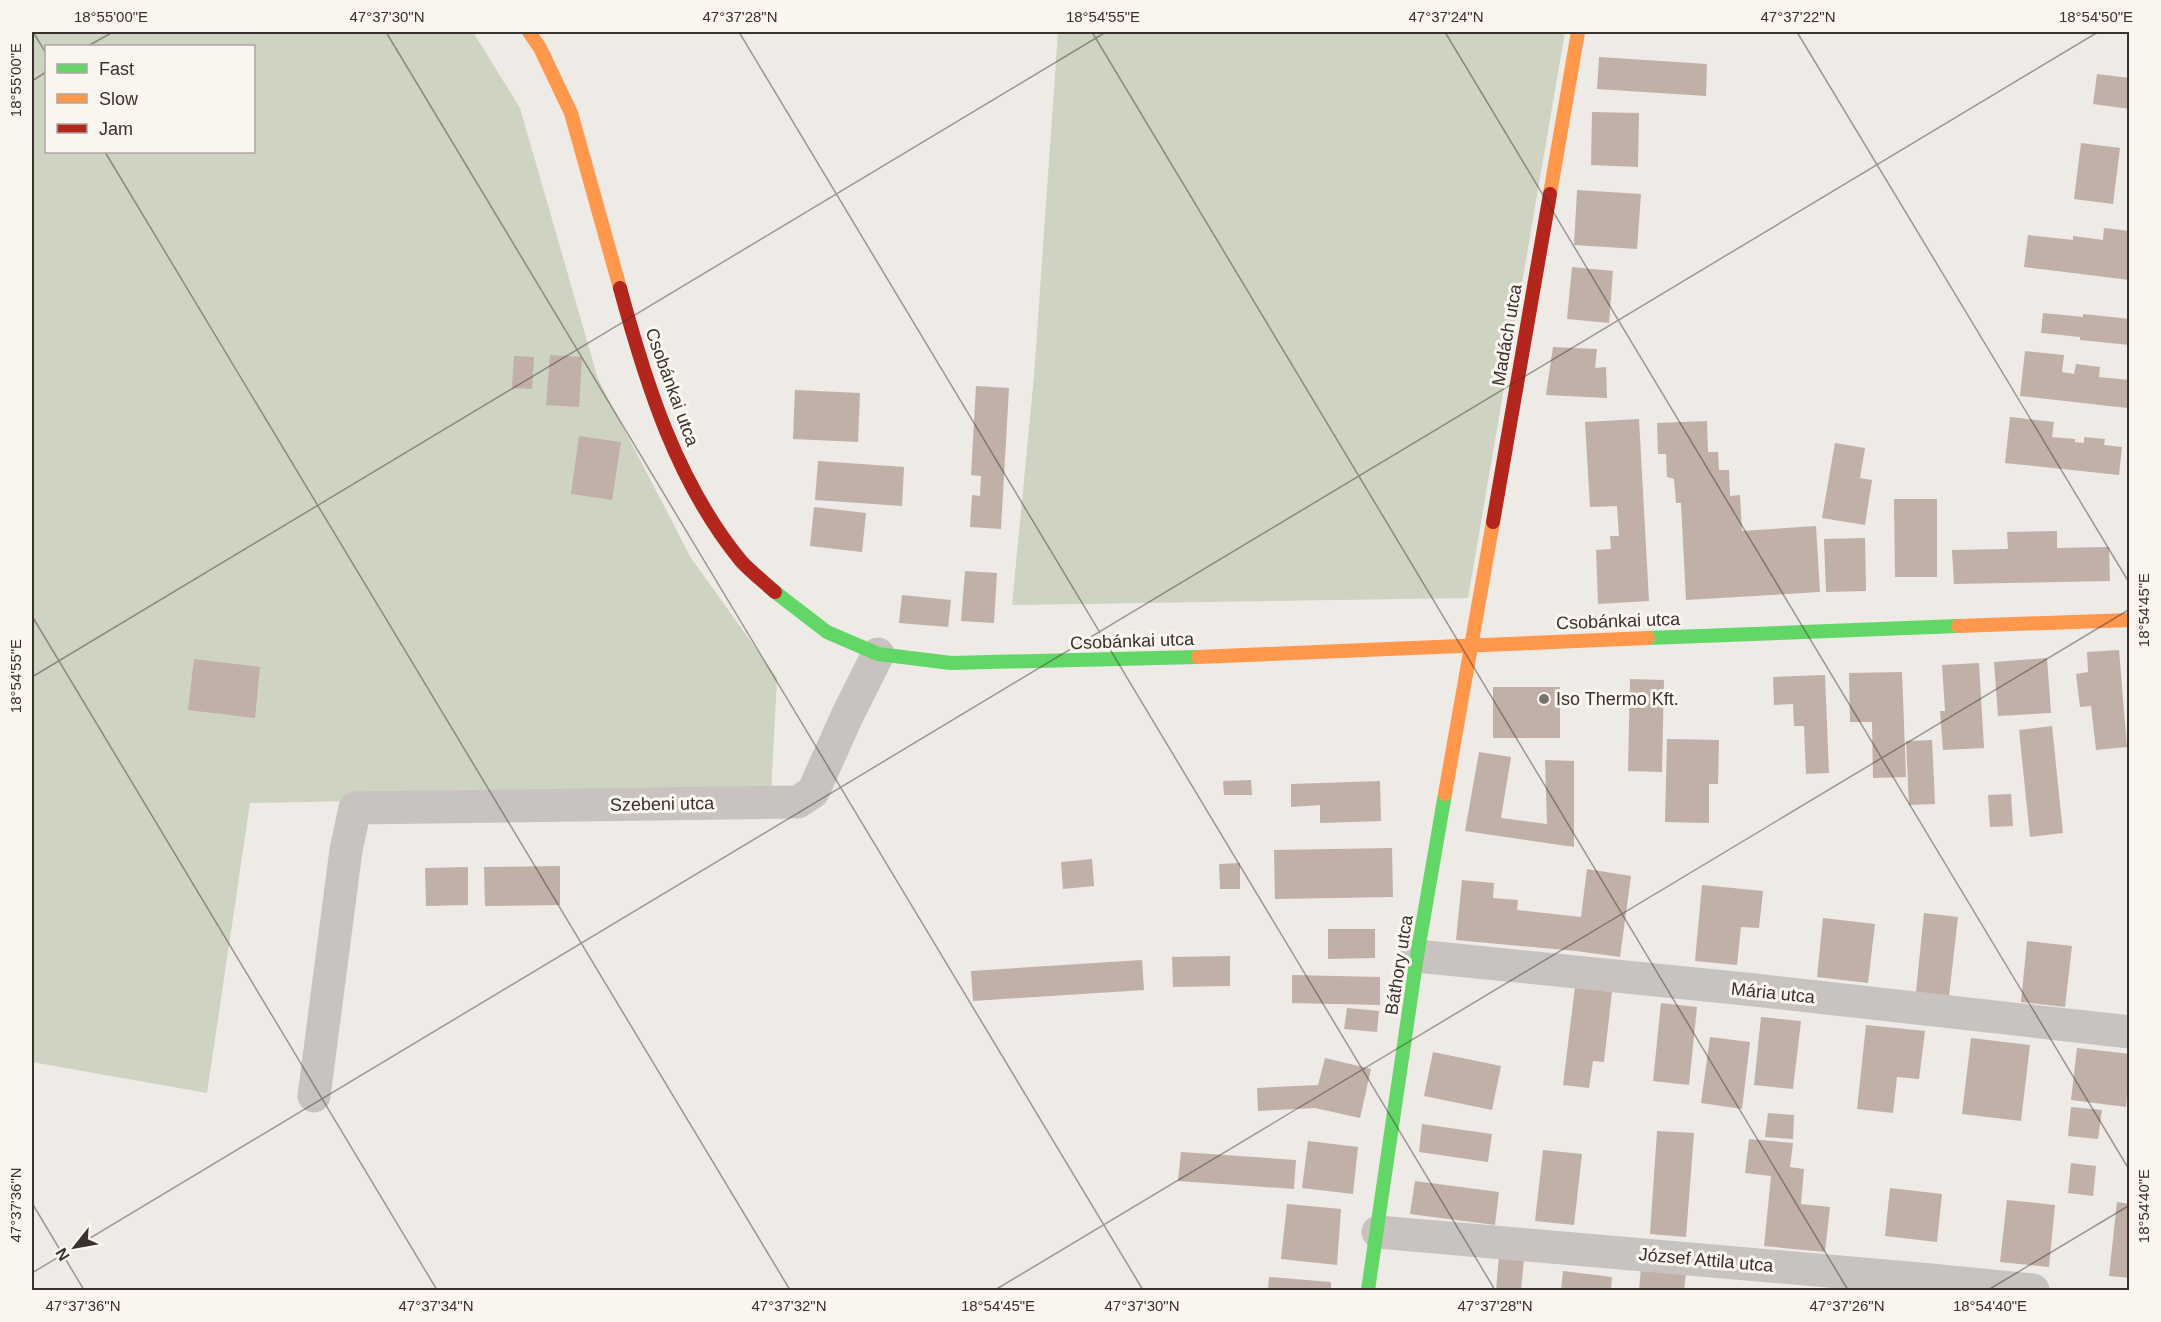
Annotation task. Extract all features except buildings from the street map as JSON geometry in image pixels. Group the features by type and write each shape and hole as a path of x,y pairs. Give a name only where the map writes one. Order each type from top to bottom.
{"main road":[{"name":"Csobánkai utca","path":"529,32 540,48 571,112 637,350 667,435 706,512 742,562 783,600 827,632 878,654 951,663 1163,659 2130,620"},
{"name":"Madách utca","path":"1471,645 1578,32"},
{"name":"Báthory utca","path":"1368,1290 1417,957 1471,645"}],"street":[{"name":"Szebeni utca","path":"314,1096 346,850 355,808 798,802 813,792 878,654"},
{"name":"Mária utca","path":"1417,957 1755,990 2130,1032"},
{"name":"József Attila utca","path":"1378,1232 2033,1290"}],"green space":[{"path":"32,32 473,32 520,108 598,379 691,558 777,678 771,793 250,803 207,1093 32,1062"},
{"path":"1058,32 1565,32 1468,598 1012,605 1034,376"}],"traffic: fast":[{"path":"775,592 827,632 878,654 951,663 1198,657"},
{"path":"1648,638 1958,626"},
{"path":"1368,1290 1417,956 1445,794"}],"traffic: slow":[{"path":"529,32 540,48 571,113 620,288"},
{"path":"1550,194 1578,32"},
{"path":"1445,794 1493,522"},
{"path":"1958,626 2130,620"},
{"path":"1198,657 1648,638"}],"traffic: jam":[{"path":"1493,522 1550,194"},
{"path":"620,288 653,396 681,466 718,531 741,561 775,592"}],"place":[{"name":"Iso Thermo Kft.","path":"1544,699"}]}
